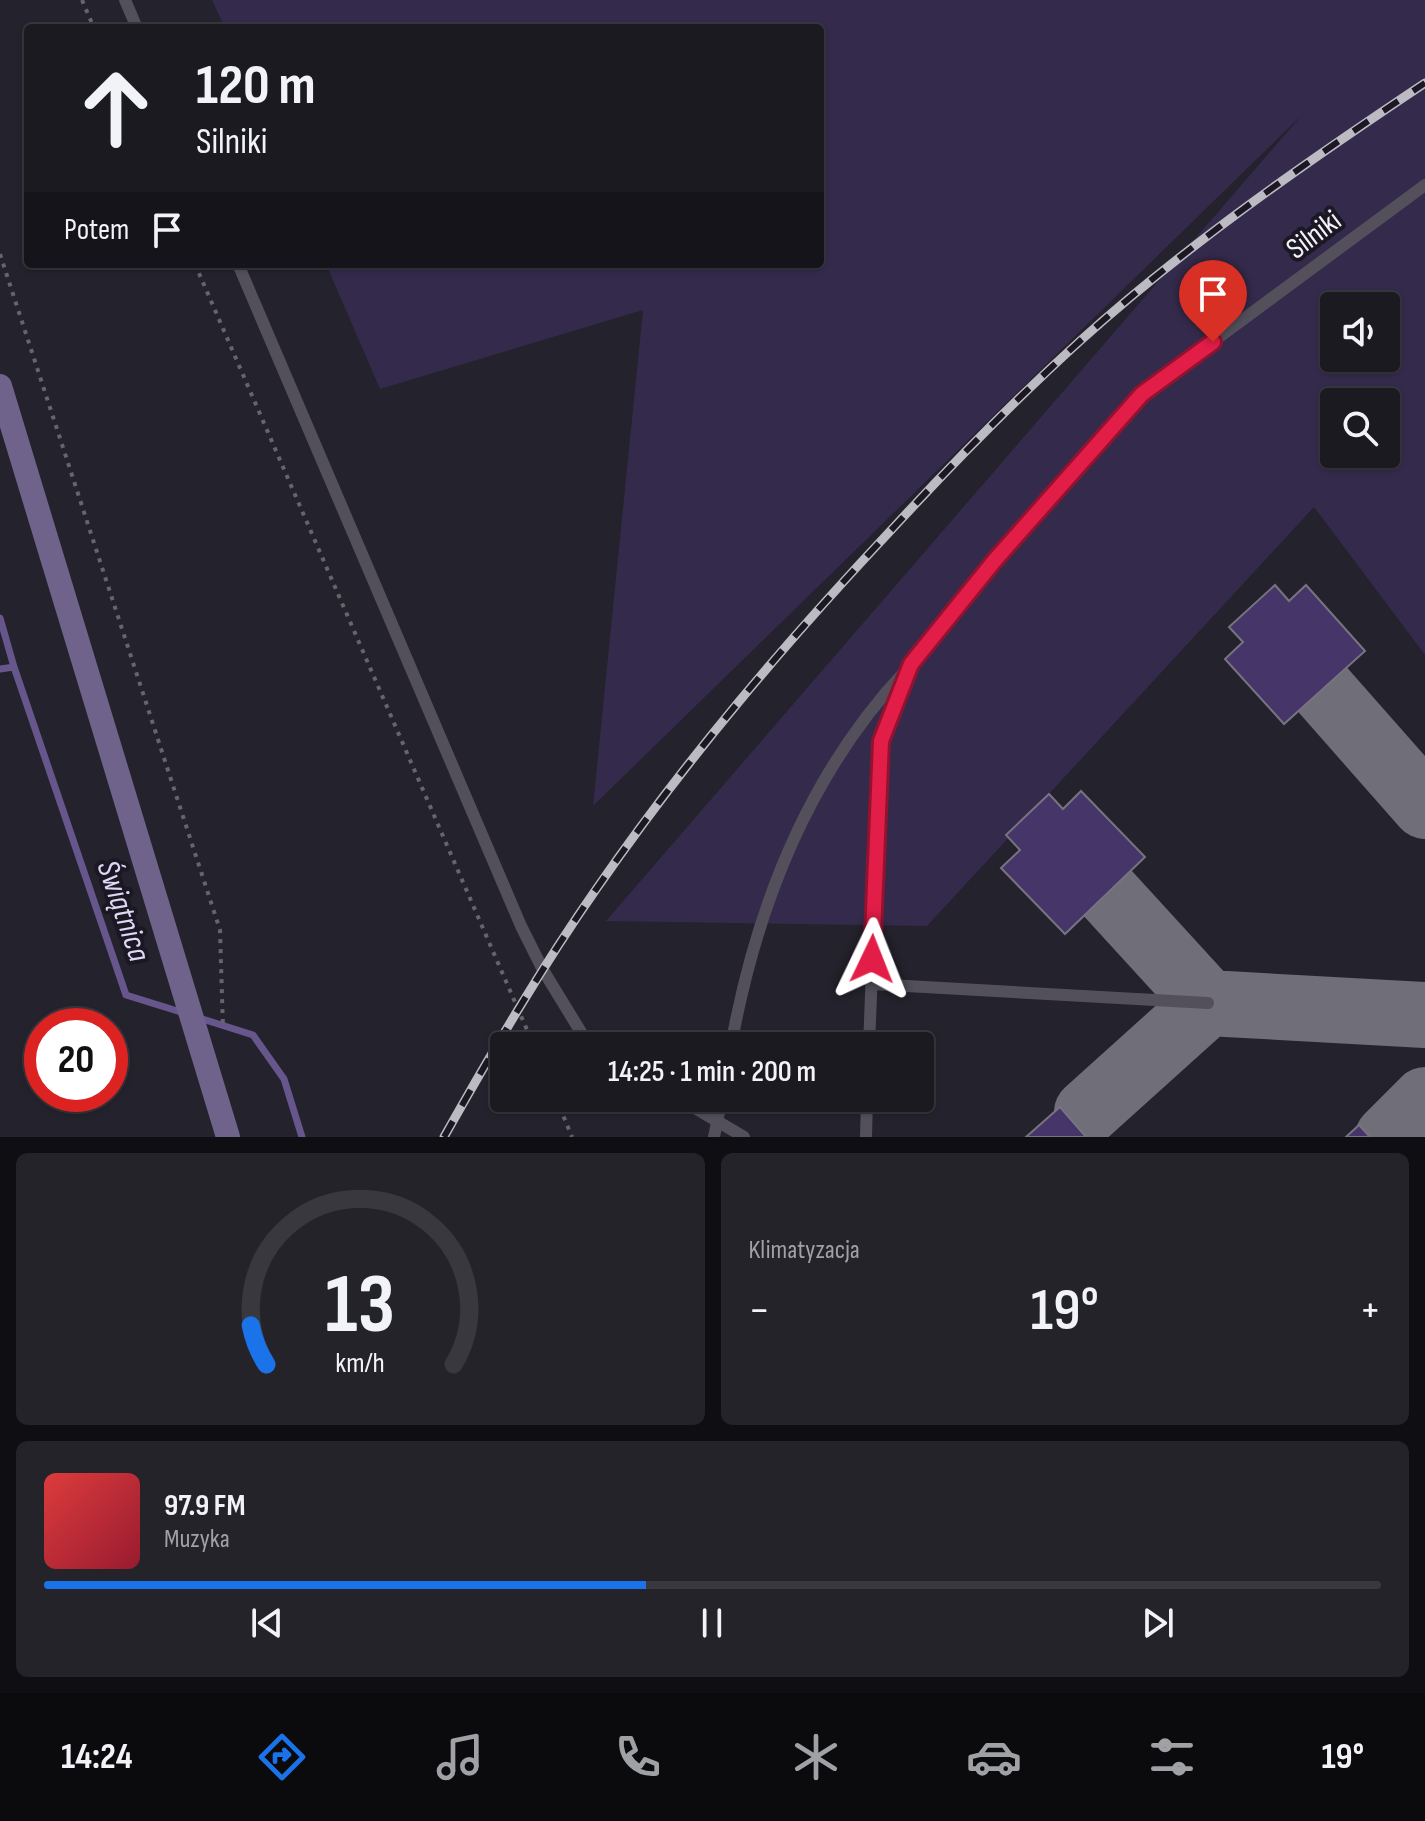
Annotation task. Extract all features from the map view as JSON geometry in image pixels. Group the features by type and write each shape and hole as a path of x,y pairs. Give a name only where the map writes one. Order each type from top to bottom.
{"street":[{"path":"0,386 228,1137"}],"lane":[{"path":"125,0 135,24"},
{"name":"Silniki","path":"911,664 995,560 1142,394 1425,185"},
{"path":"240,268 521,926 543,970 581,1032"},
{"path":"869,1032 881,741 911,664"},
{"path":"734,1032 775,880 817,790 880,697 911,664"},
{"path":"871,984 1208,1003"},
{"path":"701,1112 744,1137"},
{"path":"714,1137 719,1112"},
{"path":"866,1137 867,1112"}],"path":[{"path":"82,0 92,24"},
{"path":"0,254 220,930 223,1036"},
{"path":"197,268 528,1032"},
{"path":"562,1112 572,1137"}],"shaded area":[{"path":"212,0 1425,0 1425,655 1314,507 927,926 606,921 1301,116 593,806 643,310 380,389 328,268 824,268 824,24 223,24"}],"building":[{"path":"1275,585 1289,601 1306,585 1365,651 1284,724 1225,659 1243,642 1229,627"},
{"path":"1081,791 1145,857 1065,934 1001,868 1020,850 1006,835 1049,794 1063,809"},
{"path":"1060,1107 1086,1137 1026,1137"},
{"path":"1359,1125 1370,1137 1346,1137"}],"waterway":[{"path":"0,618 14,667"},
{"name":"Świątnica","path":"0,669 14,667 126,995 184,1013"},
{"name":"Świątnica","path":"196,1017 253,1035 284,1079 302,1137"}],"taxiway":[{"path":"1322,689 1425,806"},
{"path":"1101,886 1208,1003 1425,1015"},
{"path":"1087,1112 1208,1003"},
{"path":"1388,1137 1425,1100"}],"railway":[{"path":"444,1137 576,918 631,840 776,657 916,503 1032,386 1120,306 1248,206 1425,83"}],"route":[{"path":"872,959 881,741 911,664 995,560 1142,394 1213,342"}]}
